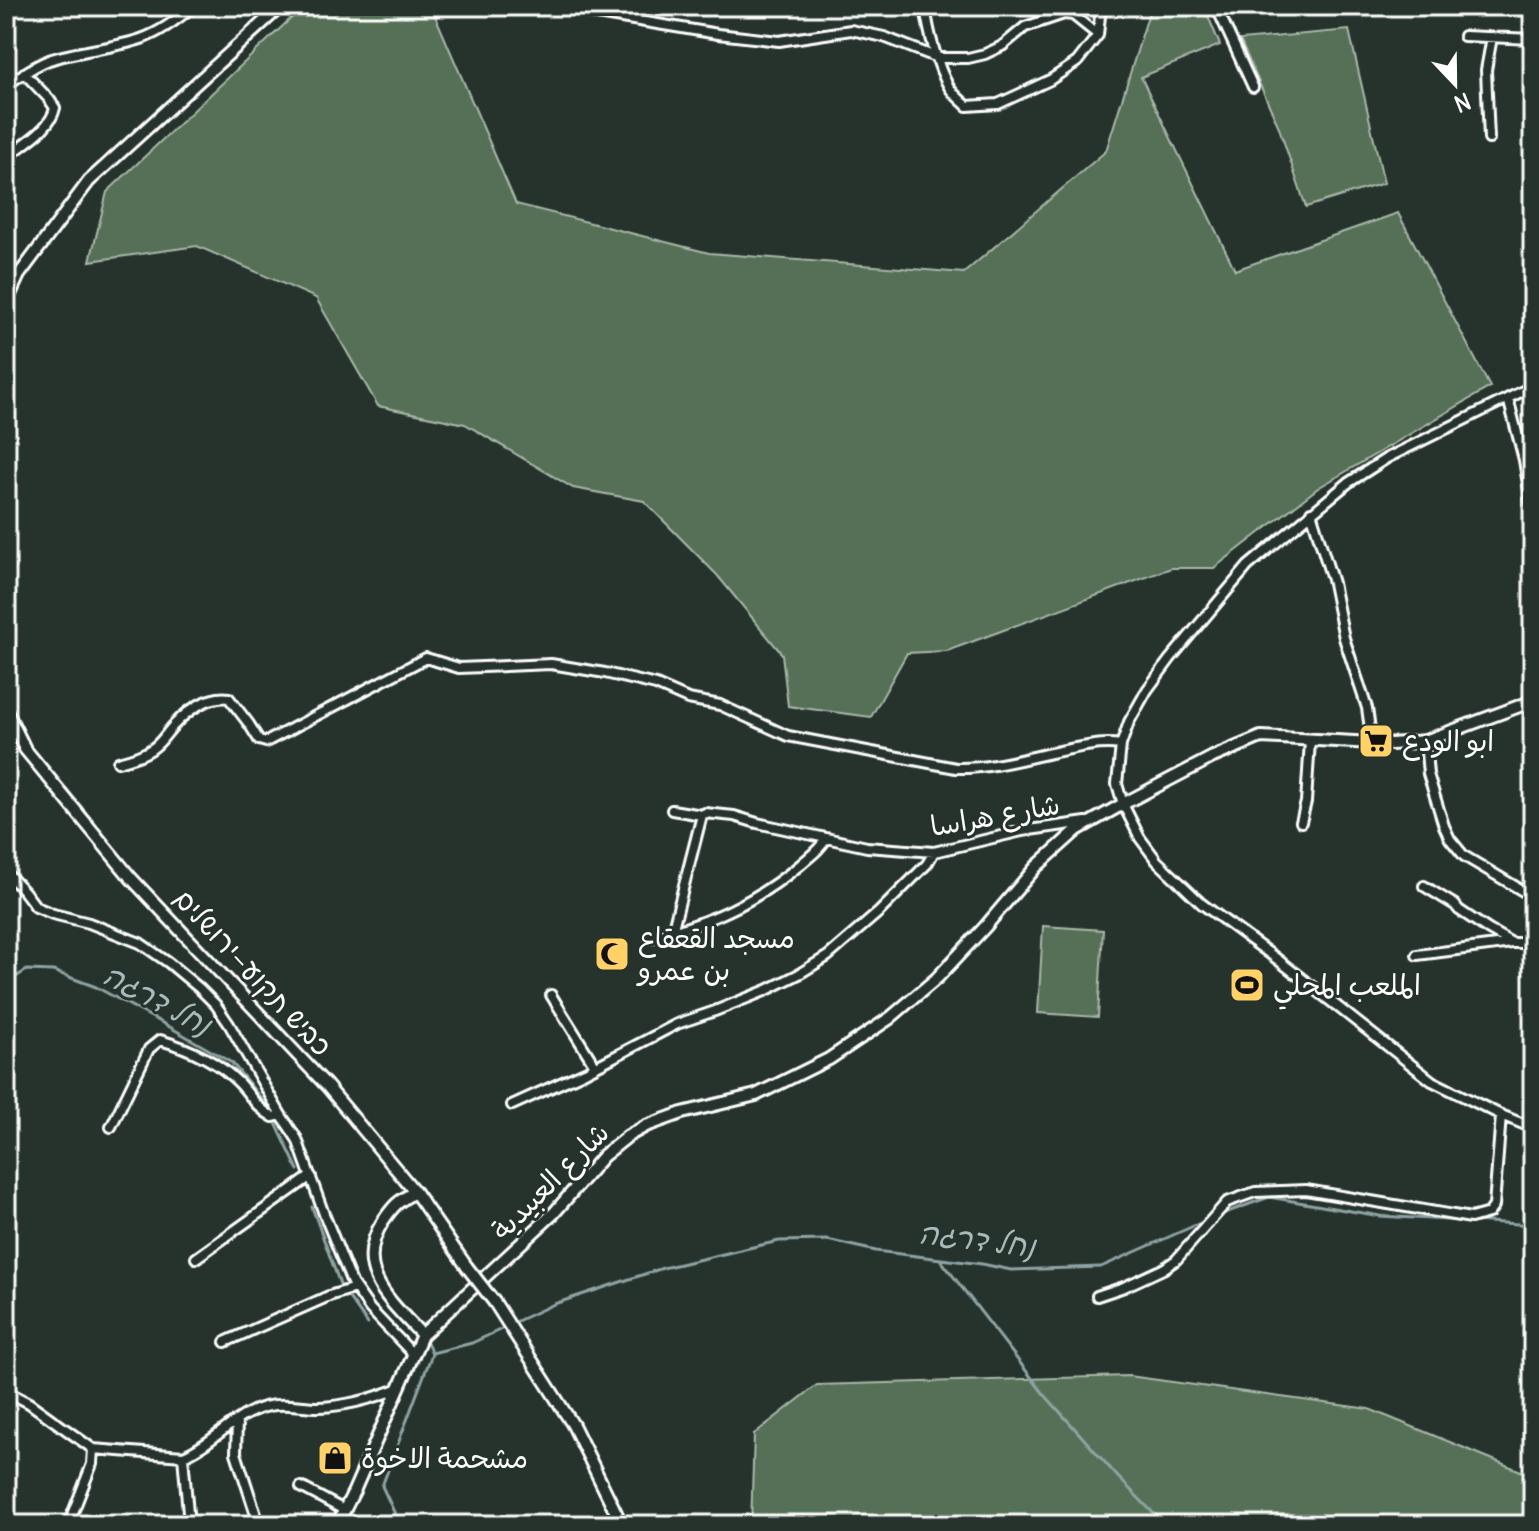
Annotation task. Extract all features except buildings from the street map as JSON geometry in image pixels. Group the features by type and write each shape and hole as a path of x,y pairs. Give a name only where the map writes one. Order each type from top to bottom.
{"main road":[{"path":"6,303 19,275 89,181 281,6"},
{"name":"شارع العبيدية","path":"337,1525 422,1335 554,1213 603,1156 628,1136 682,1113 756,1095 829,1059 890,1018 937,978 1061,843 1091,822 1213,757 1261,737 1392,744 1425,741 1533,701"},
{"name":"כביש תקוע–ירושלים","path":"6,710 25,749 131,878 327,1086 415,1192 495,1303 573,1425 622,1525"},
{"path":"415,1192 396,1203 375,1234 371,1257 373,1272 386,1296 422,1335"}],"street":[{"path":"6,85 48,61 142,39 173,23 193,6"},
{"path":"586,6 591,13 779,41 851,30 884,37 938,58 968,58 985,54 1002,46 1025,27 1064,14 1073,15 1098,35"},
{"path":"925,6 927,24 949,87 967,106 998,104 1050,80 1077,62 1098,35 1101,6"},
{"path":"1216,6 1253,87"},
{"path":"1464,36 1533,39"},
{"path":"1489,139 1486,70 1492,37"},
{"path":"10,155 46,126 55,108 24,73"},
{"path":"1533,386 1387,458 1348,483 1248,566 1170,659 1141,701 1121,745 1117,784 1140,838 1157,861 1202,904 1432,1081 1533,1128"},
{"path":"1508,398 1524,460 1533,515"},
{"path":"1311,512 1333,583 1344,638 1367,708 1372,743"},
{"path":"118,762 154,748 181,718 211,699 229,698 259,740 266,742 426,658 459,668 551,664 605,673 656,685 688,699 720,705 788,736 956,768 977,769 1106,743 1121,745"},
{"path":"1301,822 1306,802 1310,741"},
{"path":"1425,741 1428,774 1450,839 1464,856 1533,897"},
{"name":"شارع هراسا","path":"672,810 734,816 867,847 934,852 1022,831 1091,822"},
{"path":"672,932 702,815"},
{"path":"651,938 718,917 756,897 807,859 826,838"},
{"path":"512,1105 677,1024 767,990 818,962 879,912 927,864 934,852"},
{"path":"6,872 36,907 140,943 169,963 216,1005 297,1139 355,1288 370,1309 412,1353"},
{"path":"1424,886 1512,943"},
{"path":"1417,955 1533,943"},
{"path":"551,995 595,1066"},
{"path":"111,1127 149,1049 160,1040 185,1047 211,1061 238,1082 260,1110 273,1117 281,1115"},
{"path":"1097,1296 1163,1269 1176,1260 1227,1202 1255,1192 1306,1190 1471,1218 1489,1213 1494,1206 1501,1115"},
{"path":"196,1258 311,1176"},
{"path":"225,1342 329,1296 355,1288"},
{"path":"6,1391 29,1403 93,1449 183,1456 196,1451 237,1421 268,1406 318,1407 361,1401 397,1389"},
{"path":"237,1421 236,1453 259,1524"},
{"path":"68,1525 92,1464 93,1449"},
{"path":"183,1456 189,1525"},
{"path":"301,1487 344,1510"}],"green space":[{"path":"304,6 431,6 516,204 709,253 964,273 1106,151 1151,6 1204,6 1220,45 1141,77 1235,270 1398,213 1490,387 1318,488 1214,568 1171,568 947,651 907,653 871,717 788,706 782,654 717,575 644,501 573,488 465,424 378,406 316,298 197,246 90,261 107,192"},
{"path":"1349,30 1384,183 1306,207 1278,125 1240,40"},
{"path":"1043,926 1103,930 1098,1017 1038,1013"},
{"path":"1129,1376 1369,1409 1533,1476 1533,1525 751,1525 754,1434 817,1385"}],"waterway":[{"name":"נחל דרגה","path":"6,983 27,970 53,971 96,987 232,1063 270,1109"},
{"name":"נחל דרגה","path":"276,1123 298,1170"},
{"name":"נחל דרגה","path":"1222,1214 1269,1197 1380,1216 1465,1221"},
{"name":"נחל דרגה","path":"312,1207 341,1287"},
{"name":"נחל דרגה","path":"513,1323 554,1304 663,1268 779,1241 827,1240 876,1251 1011,1270 1101,1267 1207,1220"},
{"name":"נחל דרגה","path":"1473,1221 1533,1225"},
{"path":"940,1259 1044,1394 1165,1525"},
{"name":"נחל דרגה","path":"347,1295 368,1324"},
{"name":"נחל דרגה","path":"427,1342 432,1353 472,1343 506,1327"},
{"path":"400,1525 382,1486 432,1354"}],"place":[{"name":"ابو الودع","path":"1376,741"},
{"name":"مسجد القعقاع بن عمرو","path":"612,954"},
{"name":"الملعب المحلي","path":"1247,985"},
{"name":"مشحمة الاخوة","path":"335,1458"}]}
